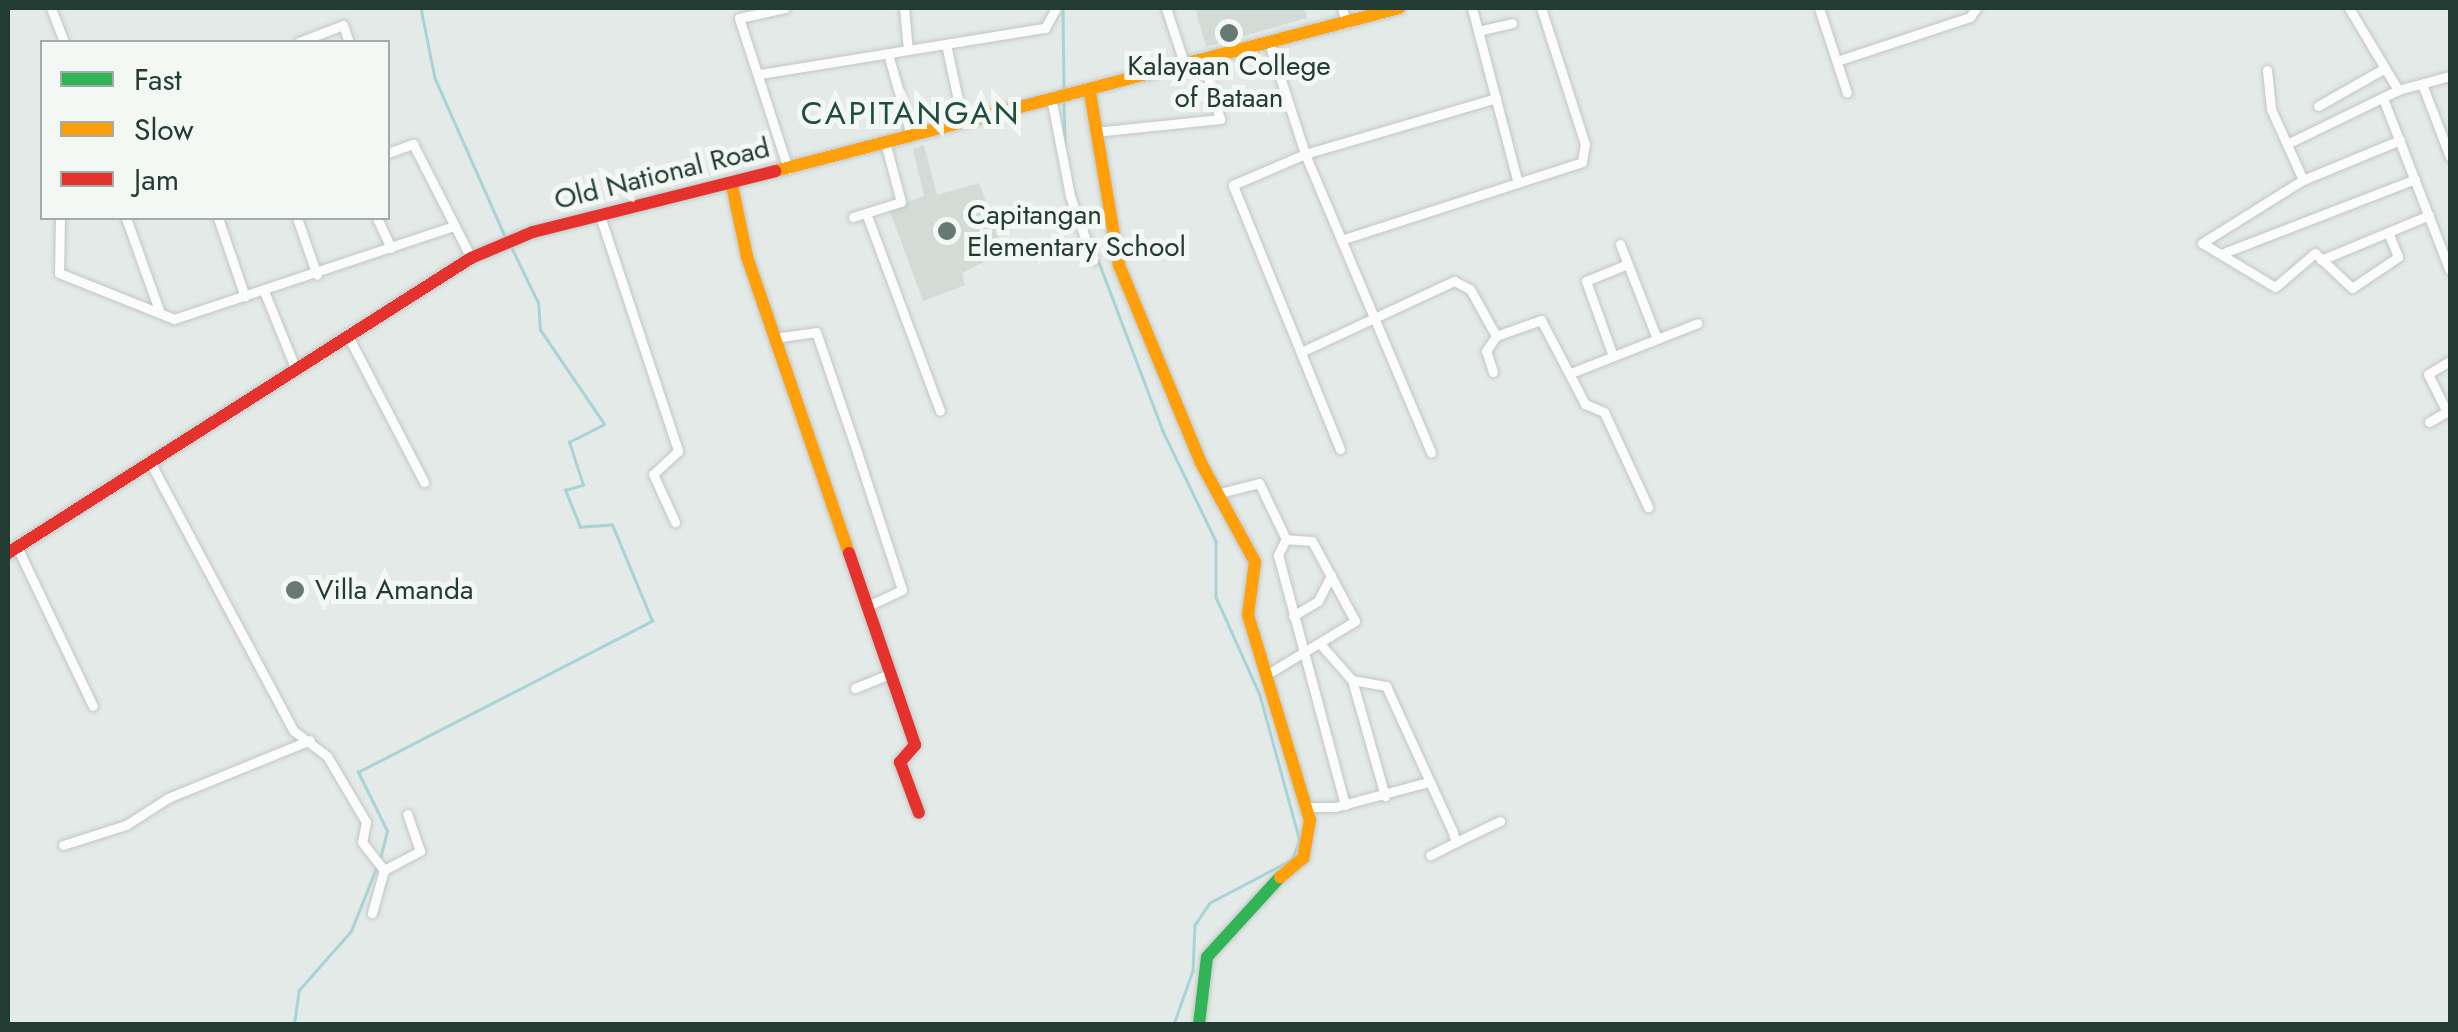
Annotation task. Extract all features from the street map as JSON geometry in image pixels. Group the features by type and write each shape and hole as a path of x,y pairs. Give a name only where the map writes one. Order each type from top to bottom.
{"street":[{"path":"51,8 63,40"},
{"path":"785,8 739,18 788,169"},
{"path":"904,8 908,50"},
{"path":"760,74 1045,28 1056,8"},
{"path":"1166,8 1186,69"},
{"path":"1342,8 1346,23"},
{"name":"Old National Road","path":"12,550 294,366 471,258 514,240 600,213 732,185 911,135 1186,69 1398,8"},
{"path":"1472,8 1518,183"},
{"path":"1341,240 1582,162 1586,154 1541,8"},
{"path":"1835,8 1820,10 1847,93"},
{"path":"1836,60 1970,17 1976,8"},
{"path":"2349,8 2398,90"},
{"path":"1478,30 1512,22"},
{"path":"304,40 343,24 348,40"},
{"path":"946,44 963,122"},
{"path":"1270,46 1304,154 1431,452"},
{"path":"888,54 911,135"},
{"path":"1092,132 1220,119 1204,64"},
{"path":"2318,106 2385,68"},
{"path":"2267,70 2271,110 2303,180"},
{"path":"2289,143 2398,90 2450,76"},
{"path":"2422,84 2450,156"},
{"path":"1090,93 1092,132 1119,265 1220,493 1255,562 1246,592 1266,675 1306,806 1310,842 1303,858 1250,902 1208,957 1199,1024"},
{"path":"1340,450 1234,185 1304,154 1496,98"},
{"path":"1061,100 1070,196 1093,260"},
{"path":"2384,100 2450,271"},
{"path":"2388,232 2398,257 2354,287 2314,254 2275,287 2202,243 2213,231 2303,180 2400,140"},
{"path":"853,216 900,202 885,142"},
{"path":"390,152 414,144 471,258"},
{"path":"2221,254 2415,179"},
{"path":"732,185 774,338 915,745 900,762 919,813"},
{"path":"600,213 678,451 652,474 675,522"},
{"path":"866,213 940,411"},
{"path":"2321,260 2428,215"},
{"path":"60,220 59,273 174,318 317,275 453,226"},
{"path":"127,220 160,313"},
{"path":"219,220 245,297"},
{"path":"297,220 317,275"},
{"path":"377,220 392,248"},
{"path":"1620,244 1657,339"},
{"path":"1613,356 1586,281 1625,265"},
{"path":"1300,352 1376,322 1454,281 1470,289 1496,336"},
{"path":"264,291 294,366"},
{"path":"1493,372 1486,350 1496,336 1541,320 1585,404 1604,412 1648,507"},
{"path":"1571,373 1698,323"},
{"path":"774,338 816,332 902,590 866,606"},
{"path":"346,334 424,482"},
{"path":"2429,422 2449,411 2428,374 2450,361"},
{"path":"149,460 294,731 310,740 366,822 362,842 384,870"},
{"path":"1220,493 1260,484 1286,539"},
{"path":"1266,675 1304,658 1356,622 1312,541 1286,539"},
{"path":"1286,539 1278,555 1345,805"},
{"path":"12,550 93,706"},
{"path":"1293,616 1318,601 1331,575"},
{"path":"1322,646 1352,680 1386,796"},
{"path":"855,688 890,674"},
{"path":"1352,680 1386,686 1456,842"},
{"path":"63,845 126,825 168,798 310,740"},
{"path":"1306,806 1345,805 1428,782"},
{"path":"372,913 384,870 420,850 407,814"},
{"path":"1430,855 1500,822"}],"shaded area":[{"name":"Kalayaan College of Bataan","path":"1195,8 1304,8 1307,18 1206,47"},
{"name":"Capitangan Elementary School","path":"924,145 937,195 979,183 1004,252 962,273 965,285 923,301 889,209 924,196 913,149"}],"waterway":[{"path":"421,8 435,78 506,238"},
{"path":"1063,8 1064,96"},
{"path":"1064,104 1065,146"},
{"path":"1092,244 1163,431 1216,541 1216,597 1260,695 1300,841 1292,860 1210,903 1195,925 1193,971 1174,1024"},
{"path":"380,859 387,831 358,772 652,621 612,525 580,527 565,490 583,485 569,442 604,424 540,330 538,303 510,245"},
{"path":"294,1024 299,990 351,931 377,866"}],"traffic: fast":[{"path":"1199,1024 1207,957 1280,877"}],"traffic: slow":[{"path":"775,171 1399,8"},
{"path":"1090,93 1119,265 1201,463 1255,562 1248,615 1310,820 1303,858 1280,877"},
{"path":"732,185 747,257 849,553"}],"traffic: jam":[{"path":"8,553 471,258 533,232 775,171"},
{"path":"849,553 915,745 900,762 919,813"}],"place":[{"name":"Kalayaan College of Bataan","path":"1229,33"},
{"name":"Capitangan Elementary School","path":"947,231"},
{"name":"Villa Amanda","path":"295,590"}],"district":[{"name":"CAPITANGAN","path":"911,113"}]}
